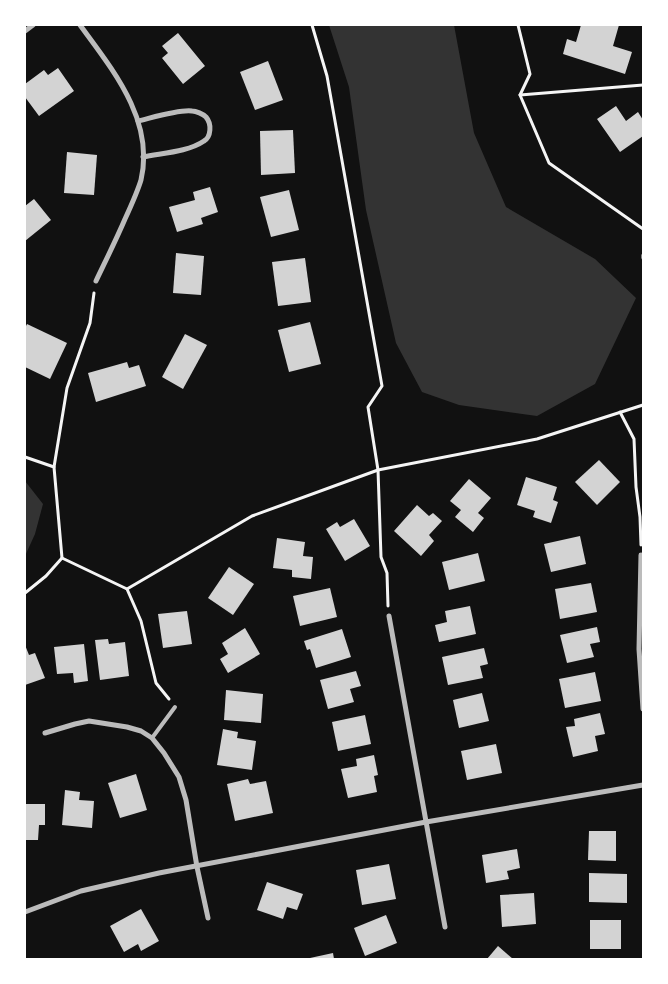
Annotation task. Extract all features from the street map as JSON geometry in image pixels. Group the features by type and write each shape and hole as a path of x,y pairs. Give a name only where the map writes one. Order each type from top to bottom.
{"street":[{"path":"25,31 33,25"},
{"path":"80,25 122,85 131,102 138,121 144,157 136,196 96,281"},
{"path":"138,121 183,111 192,111 206,117 209,124 210,131 206,140 193,147 144,157"},
{"path":"641,555 639,649 643,709"},
{"path":"389,616 446,927"},
{"path":"46,733 89,721 127,727 152,738 179,777 186,800 208,918"},
{"path":"25,912 81,891 159,873 426,822 643,786"}],"lane":[{"path":"152,738 175,707"}],"path":[{"path":"312,25 327,76 382,386 368,407 378,470 381,557 387,573 389,616"},
{"path":"518,25 530,74 520,95 549,163 643,229"},
{"path":"520,95 643,85"},
{"path":"25,593 46,576 62,558 54,467 67,388 90,322 96,281"},
{"path":"128,589 252,516 378,470 537,439 643,405"},
{"path":"620,412 634,439 641,555"},
{"path":"25,457 54,467"},
{"path":"62,558 128,589 141,621 156,683 175,707"}],"shaded area":[{"path":"329,25 454,25 474,133 506,207 595,259 636,298 595,384 537,416 459,405 422,392 396,343 366,210 349,87"},
{"path":"25,481 43,504 35,534 25,556"}],"building":[{"path":"581,25 619,25 613,46 632,52 625,74 563,54 567,39 576,42"},
{"path":"178,33 205,66 183,84 162,58 168,53 162,46"},
{"path":"268,61 283,100 255,110 240,72"},
{"path":"58,68 74,91 39,116 25,97 25,84 44,70 48,75"},
{"path":"616,106 626,121 638,112 643,120 643,136 620,152 597,119"},
{"path":"293,130 295,173 261,175 260,131"},
{"path":"67,152 97,155 94,195 64,193"},
{"path":"210,187 218,212 201,218 203,224 177,232 169,207 195,200 193,192"},
{"path":"289,190 299,230 271,237 260,197"},
{"path":"34,199 51,220 25,241 25,206"},
{"path":"176,253 204,256 201,295 173,293"},
{"path":"305,258 311,302 278,306 272,262"},
{"path":"310,322 321,364 289,372 278,330"},
{"path":"27,324 67,343 50,379 25,367 25,328"},
{"path":"185,334 207,345 183,389 162,377"},
{"path":"127,362 129,368 139,365 146,386 96,402 88,373"},
{"path":"599,460 620,482 597,505 575,482"},
{"path":"526,477 557,487 553,500 558,502 551,523 533,517 535,511 517,505"},
{"path":"469,479 491,498 478,513 484,518 473,532 455,517 461,510 450,501"},
{"path":"417,505 429,516 433,513 442,521 429,535 434,541 421,556 394,531"},
{"path":"354,519 370,546 345,561 326,529 337,522 340,527"},
{"path":"580,536 586,564 551,572 544,544"},
{"path":"277,538 305,542 303,556 313,557 311,579 292,577 292,570 273,568"},
{"path":"478,553 485,581 449,590 442,562"},
{"path":"229,567 254,584 233,615 208,598"},
{"path":"591,583 597,612 560,619 555,589"},
{"path":"330,588 337,617 300,626 293,596"},
{"path":"470,606 476,634 439,642 435,625 447,622 445,611"},
{"path":"187,611 192,644 163,648 158,614"},
{"path":"597,627 600,642 590,644 594,657 567,663 560,635"},
{"path":"245,628 260,654 228,673 220,659 228,654 222,643"},
{"path":"342,629 351,657 316,668 310,649 307,650 304,641"},
{"path":"108,639 109,644 125,642 129,676 100,680 95,640"},
{"path":"84,644 88,681 74,683 73,673 57,674 54,647"},
{"path":"25,645 29,655 35,653 45,678 25,685"},
{"path":"484,648 488,664 480,666 483,678 448,685 442,657"},
{"path":"356,671 361,686 350,689 354,702 328,709 320,680"},
{"path":"595,672 601,701 565,708 559,679"},
{"path":"226,690 263,694 261,723 224,720"},
{"path":"482,693 489,721 459,728 453,700"},
{"path":"600,713 605,734 595,736 598,751 573,757 566,727 575,726 574,719"},
{"path":"365,715 371,744 338,751 332,722"},
{"path":"223,729 238,732 237,738 256,741 252,770 217,765"},
{"path":"496,744 502,773 467,780 461,751"},
{"path":"374,755 378,775 374,776 377,792 348,798 341,769 357,766 356,759"},
{"path":"136,774 147,810 120,818 108,783"},
{"path":"248,779 250,784 266,781 273,813 235,821 227,784"},
{"path":"65,790 80,792 79,800 94,801 92,828 62,825"},
{"path":"25,804 45,804 45,825 39,825 38,840 25,840"},
{"path":"589,831 616,831 616,861 588,860"},
{"path":"517,849 520,868 507,871 509,879 486,883 482,855"},
{"path":"389,864 396,899 362,905 356,870"},
{"path":"589,873 627,874 627,903 589,902"},
{"path":"267,882 303,894 297,910 287,907 283,919 257,910"},
{"path":"534,893 536,924 502,927 500,895"},
{"path":"141,909 159,941 141,951 138,944 124,952 110,926"},
{"path":"386,915 397,943 365,956 354,928"},
{"path":"590,920 621,920 621,949 590,949"},
{"path":"498,946 513,959 487,959"},
{"path":"333,953 334,959 310,959 310,958"}]}
